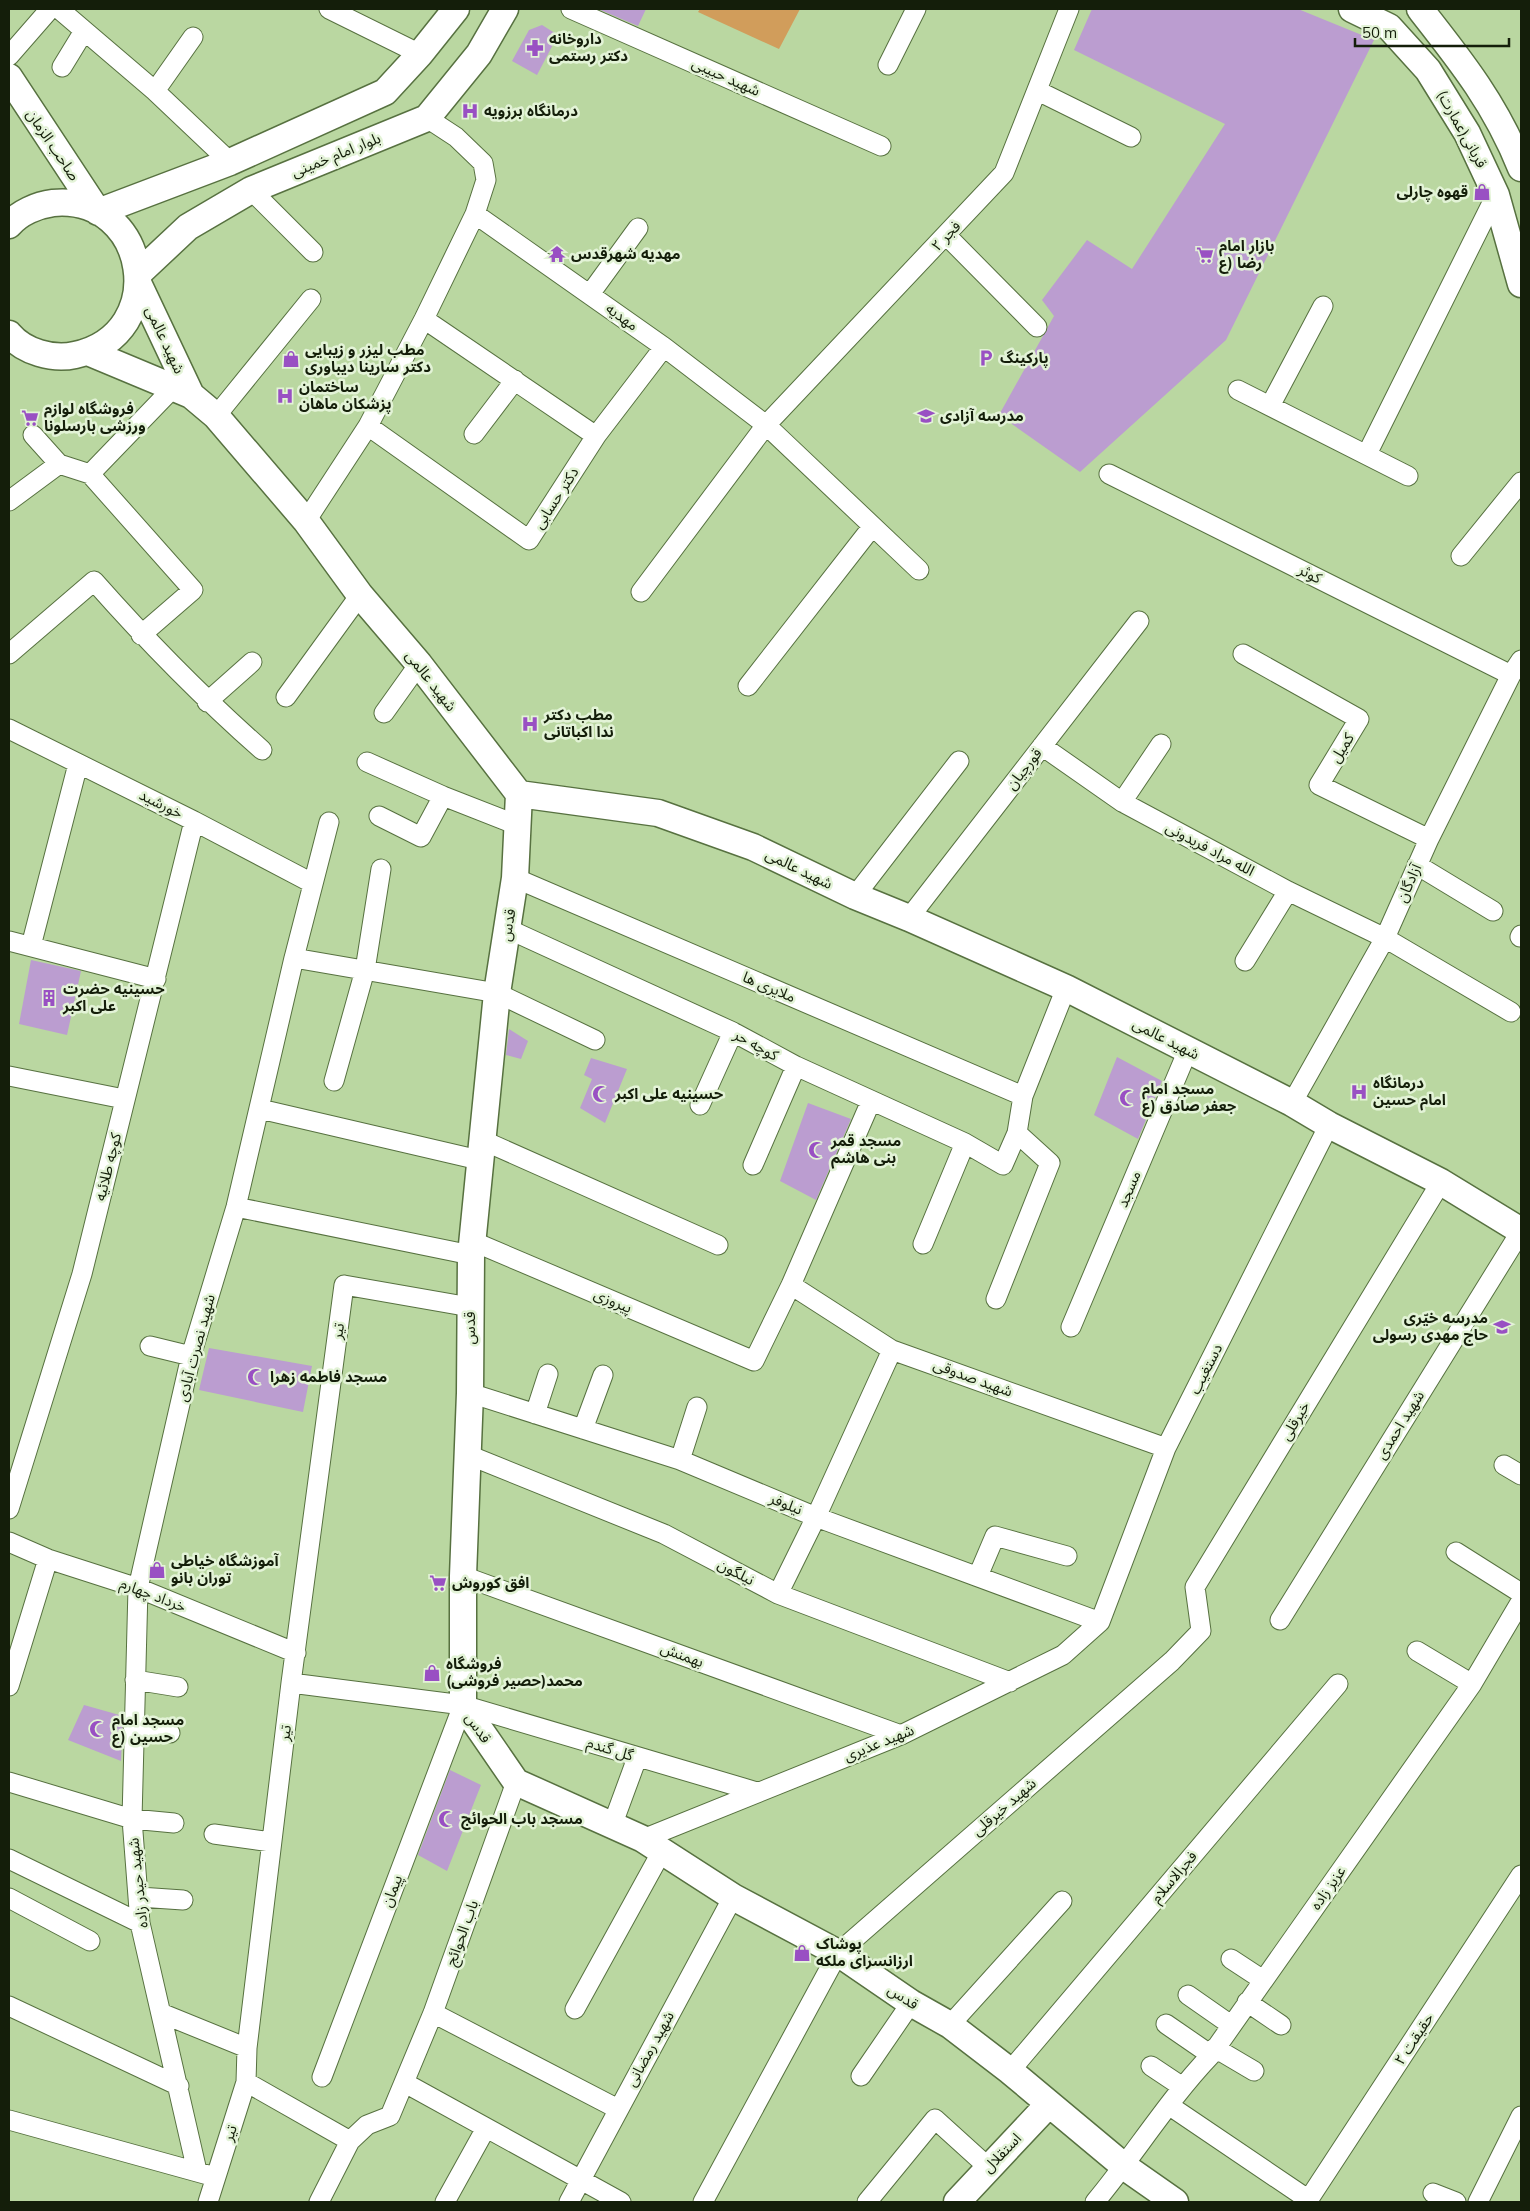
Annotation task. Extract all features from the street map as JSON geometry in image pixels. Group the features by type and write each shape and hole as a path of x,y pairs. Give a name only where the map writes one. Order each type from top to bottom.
{"main road":[{"path":"10,218 47,204 64,202 82,205 98,212 230,162 385,92 420,54 456,9"},
{"name":"بلوار امام خمینی","path":"139,279 188,227 251,190 427,118 479,54 505,9"},
{"name":"(عمارت)قربانی","path":"1352,9 1396,18 1467,133 1496,195 1521,284"},
{"path":"1420,9 1474,78 1507,133 1521,168"},
{"name":"صاحب الزمان","path":"9,77 98,212"},
{"name":"شهید عالمی","path":"98,212 118,227 132,248 139,279 182,392"},
{"path":"9,334 29,349 48,355 69,356 88,352 108,342 124,326 134,306 139,279"},
{"name":"شهید عالمی","path":"88,352 182,392 216,416 306,521 360,595 419,664 519,794 658,813 753,847 855,896 1066,988 1292,1103 1329,1125 1440,1182 1521,1231"},
{"name":"قدس","path":"519,794 515,878 497,993 472,1248 470,1393 466,1454 463,1576 463,1705 516,1782 652,1845 733,1898 838,1953 911,2003 950,2025 1010,2071 1048,2105 1125,2167 1175,2202"},
{"name":"استقلال","path":"957,2202 1048,2105"}],"street":[{"path":"9,56 50,9"},
{"path":"58,9 155,91 230,162"},
{"path":"329,9 420,54"},
{"name":"شهید حبیبی","path":"571,9 881,146"},
{"path":"888,66 916,9"},
{"name":"فجر ۲","path":"641,592 766,426 947,236 1004,173 1069,9"},
{"path":"62,67 84,31"},
{"path":"155,91 193,37"},
{"path":"1038,91 1132,136"},
{"path":"306,521 368,426 424,319 475,214 486,180 483,163 456,137 427,118"},
{"path":"251,190 313,252"},
{"path":"1367,454 1496,195"},
{"name":"مهدیه","path":"475,214 664,347 766,426 920,570"},
{"path":"590,294 638,228"},
{"path":"947,236 1037,327"},
{"path":"216,416 310,299"},
{"path":"1270,406 1322,306"},
{"path":"424,319 596,436"},
{"name":"دکتر حسابی","path":"368,426 529,540 596,436 664,347"},
{"path":"474,434 515,380"},
{"path":"1238,390 1408,476"},
{"path":"90,474 182,392"},
{"path":"33,435 59,464 90,474 194,590 141,635"},
{"path":"9,501 59,464"},
{"name":"کوثر","path":"1109,474 1516,667"},
{"path":"1461,556 1521,482"},
{"path":"748,686 872,527"},
{"path":"9,654 94,581 141,635 207,702 262,750"},
{"path":"286,698 360,595"},
{"name":"قورچیان","path":"909,918 1139,621"},
{"name":"کمیل","path":"1243,654 1359,719 1319,785 1429,839"},
{"path":"207,702 252,662"},
{"path":"384,713 419,664"},
{"name":"آزادگان","path":"1292,1103 1385,938 1429,839 1516,667"},
{"name":"خورشید","path":"9,729 194,820 312,882"},
{"path":"1122,802 1161,744"},
{"name":"الله مراد فریدونی","path":"1042,746 1122,802 1288,891 1385,938 1511,1012"},
{"path":"855,896 959,761"},
{"path":"367,762 443,796 517,825"},
{"path":"31,946 78,764"},
{"path":"379,816 421,837 443,796"},
{"name":"کوچه طلائیه","path":"9,1509 82,1274 194,820"},
{"name":"شهید نصرت آبادی","path":"138,1588 191,1356 236,1207 312,882 329,822"},
{"path":"1417,865 1493,911"},
{"path":"334,1081 365,970 381,869"},
{"name":"ملایری ها","path":"515,878 1023,1096"},
{"path":"1245,961 1288,891"},
{"name":"کوچه حر","path":"508,928 733,1032 796,1066 965,1143 1003,1165 1017,1133"},
{"path":"9,941 156,979"},
{"path":"294,958 497,993 595,1040"},
{"path":"996,1299 1050,1163 1017,1133 1023,1096 1066,988"},
{"path":"700,1105 733,1032"},
{"name":"مسجد","path":"1071,1327 1188,1050"},
{"path":"753,1165 796,1066"},
{"path":"9,1076 124,1098"},
{"path":"791,1285 871,1101"},
{"path":"260,1109 481,1150 718,1245"},
{"name":"دستغیب","path":"1100,1622 1166,1448 1329,1125"},
{"path":"923,1244 965,1143"},
{"name":"خیرقلی","path":"1172,1661 1201,1632 1195,1587 1440,1182"},
{"name":"پیروزی","path":"236,1207 472,1248 754,1361 791,1285"},
{"name":"شهید احمدی","path":"1280,1620 1521,1231"},
{"name":"تیر","path":"208,2202 246,2082 247,2048 271,1842 344,1285 470,1307"},
{"name":"شهید صدوقی","path":"791,1285 892,1350 1166,1448"},
{"path":"150,1346 191,1356"},
{"path":"778,1594 816,1517 892,1350"},
{"path":"535,1414 548,1374"},
{"path":"583,1429 603,1374"},
{"name":"نیلوفر","path":"470,1393 680,1460 816,1517 1100,1622"},
{"path":"680,1460 697,1407"},
{"name":"نیلگون","path":"466,1454 664,1534 778,1594 1010,1682"},
{"path":"1504,1465 1521,1475"},
{"path":"978,1576 995,1536 1067,1556"},
{"name":"خرداد چهارم","path":"9,1542 48,1559 138,1588 296,1653"},
{"path":"1456,1552 1521,1593"},
{"path":"9,1686 48,1559"},
{"name":"بهمنش","path":"463,1576 901,1735"},
{"name":"شهید حیدر زاده","path":"138,1588 132,1819 140,1923 197,2171"},
{"name":"عزیز زاده","path":"1095,2202 1125,2167 1170,2106 1181,2086 1213,2051 1472,1684 1521,1601"},
{"name":"شهید عذیری","path":"652,1845 757,1792 901,1735 1010,1682 1063,1655 1100,1622"},
{"path":"1417,1651 1472,1684"},
{"name":"شهید خیرقلی","path":"838,1953 1172,1661"},
{"path":"135,1680 178,1687"},
{"name":"گل گندم","path":"292,1683 463,1705 757,1792"},
{"name":"فجرالاسلام","path":"1010,2071 1338,1684"},
{"name":"پیمان","path":"322,2077 463,1705"},
{"path":"133,1726 170,1733"},
{"path":"612,1826 637,1758"},
{"path":"9,1782 132,1819 174,1823"},
{"name":"باب الحوائج","path":"350,2141 367,2125 390,2116 433,2013 516,1782"},
{"path":"214,1834 271,1842"},
{"path":"575,2009 652,1845"},
{"path":"9,1859 140,1923"},
{"name":"حقیقت ۲","path":"1308,2201 1521,1875"},
{"path":"139,1896 183,1900"},
{"path":"9,1898 90,1941"},
{"name":"شهید رمضانی","path":"569,2202 733,1898"},
{"path":"950,2025 1062,1901"},
{"path":"703,2202 838,1953"},
{"path":"1231,1959 1263,1980"},
{"path":"1188,1995 1230,2026"},
{"path":"1247,2002 1281,2025"},
{"path":"861,2076 911,2003"},
{"path":"9,2006 179,2086"},
{"path":"162,2013 247,2048"},
{"path":"433,2013 618,2109"},
{"path":"1166,2024 1213,2051 1254,2071"},
{"path":"1151,2066 1181,2086"},
{"path":"246,2082 350,2141 319,2202"},
{"path":"405,2082 621,2202"},
{"path":"1170,2106 1308,2201"},
{"path":"1478,2202 1521,2116"},
{"path":"867,2202 936,2119 988,2167"},
{"path":"9,2120 197,2171 216,2178"},
{"path":"445,2202 486,2128"},
{"path":"1433,2193 1456,2202"}],"shaded area":[{"path":"700,9 800,9 779,49 698,12"}],"building":[{"path":"598,9 646,9 638,26"},
{"name":"بازار امام رضا (ع","path":"1092,9 1298,9 1374,40 1226,340 1080,472 999,415 1054,316 1042,300 1087,240 1132,269 1225,124 1074,50"},
{"name":"داروخانه دکتر رستمی","path":"542,25 558,35 537,75 512,61 529,30"},
{"name":"حسینیه حضرت علی اکبر","path":"31,960 81,971 67,1035 19,1024"},
{"path":"509,1029 528,1041 521,1059 506,1055"},
{"name":"مسجد امام جعفر صادق (ع","path":"1117,1057 1162,1081 1138,1139 1094,1115"},
{"name":"حسینیه علی اکبر","path":"591,1058 627,1069 605,1123 580,1108 592,1079 584,1075"},
{"name":"مسجد قمر بنی هاشم","path":"808,1103 851,1119 816,1200 780,1181"},
{"name":"مسجد فاطمه زهرا","path":"209,1348 312,1366 303,1412 199,1390"},
{"name":"مسجد امام حسین (ع","path":"84,1705 123,1716 121,1761 68,1740"},
{"name":"مسجد باب الحوائج","path":"450,1770 481,1785 447,1871 418,1855"}],"place":[{"name":"داروخانه دکتر رستمی","path":"535,48"},
{"name":"درمانگاه برزویه","path":"470,111"},
{"name":"قهوه چارلی","path":"1482,192"},
{"name":"مهدیه شهرقدس","path":"557,254"},
{"name":"بازار امام رضا (ع","path":"1205,255"},
{"name":"پارکینگ","path":"986,358"},
{"name":"مطب لیزر و زیبایی دکتر سارینا دیباوری","path":"291,359"},
{"name":"ساختمان پزشکان ماهان","path":"285,396"},
{"name":"مدرسه آزادی","path":"926,416"},
{"name":"فروشگاه لوازم ورزشی بارسلونا","path":"30,418"},
{"name":"مطب دکتر ندا اکباتانی","path":"530,724"},
{"name":"حسینیه حضرت علی اکبر","path":"49,998"},
{"name":"درمانگاه امام حسین","path":"1359,1092"},
{"name":"حسینیه علی اکبر","path":"601,1094"},
{"name":"مسجد امام جعفر صادق (ع","path":"1128,1098"},
{"name":"مسجد قمر بنی هاشم","path":"817,1150"},
{"name":"مدرسه خیّری حاج مهدی رسولی","path":"1502,1327"},
{"name":"مسجد فاطمه زهرا","path":"256,1377"},
{"name":"آموزشگاه خیاطی توران بانو","path":"157,1570"},
{"name":"افق کوروش","path":"438,1583"},
{"name":"فروشگاه محمد(حصیر فروشی)","path":"432,1673"},
{"name":"مسجد امام حسین (ع","path":"98,1729"},
{"name":"مسجد باب الحوائج","path":"447,1819"},
{"name":"پوشاک ارزانسرای ملکه","path":"802,1953"}]}
